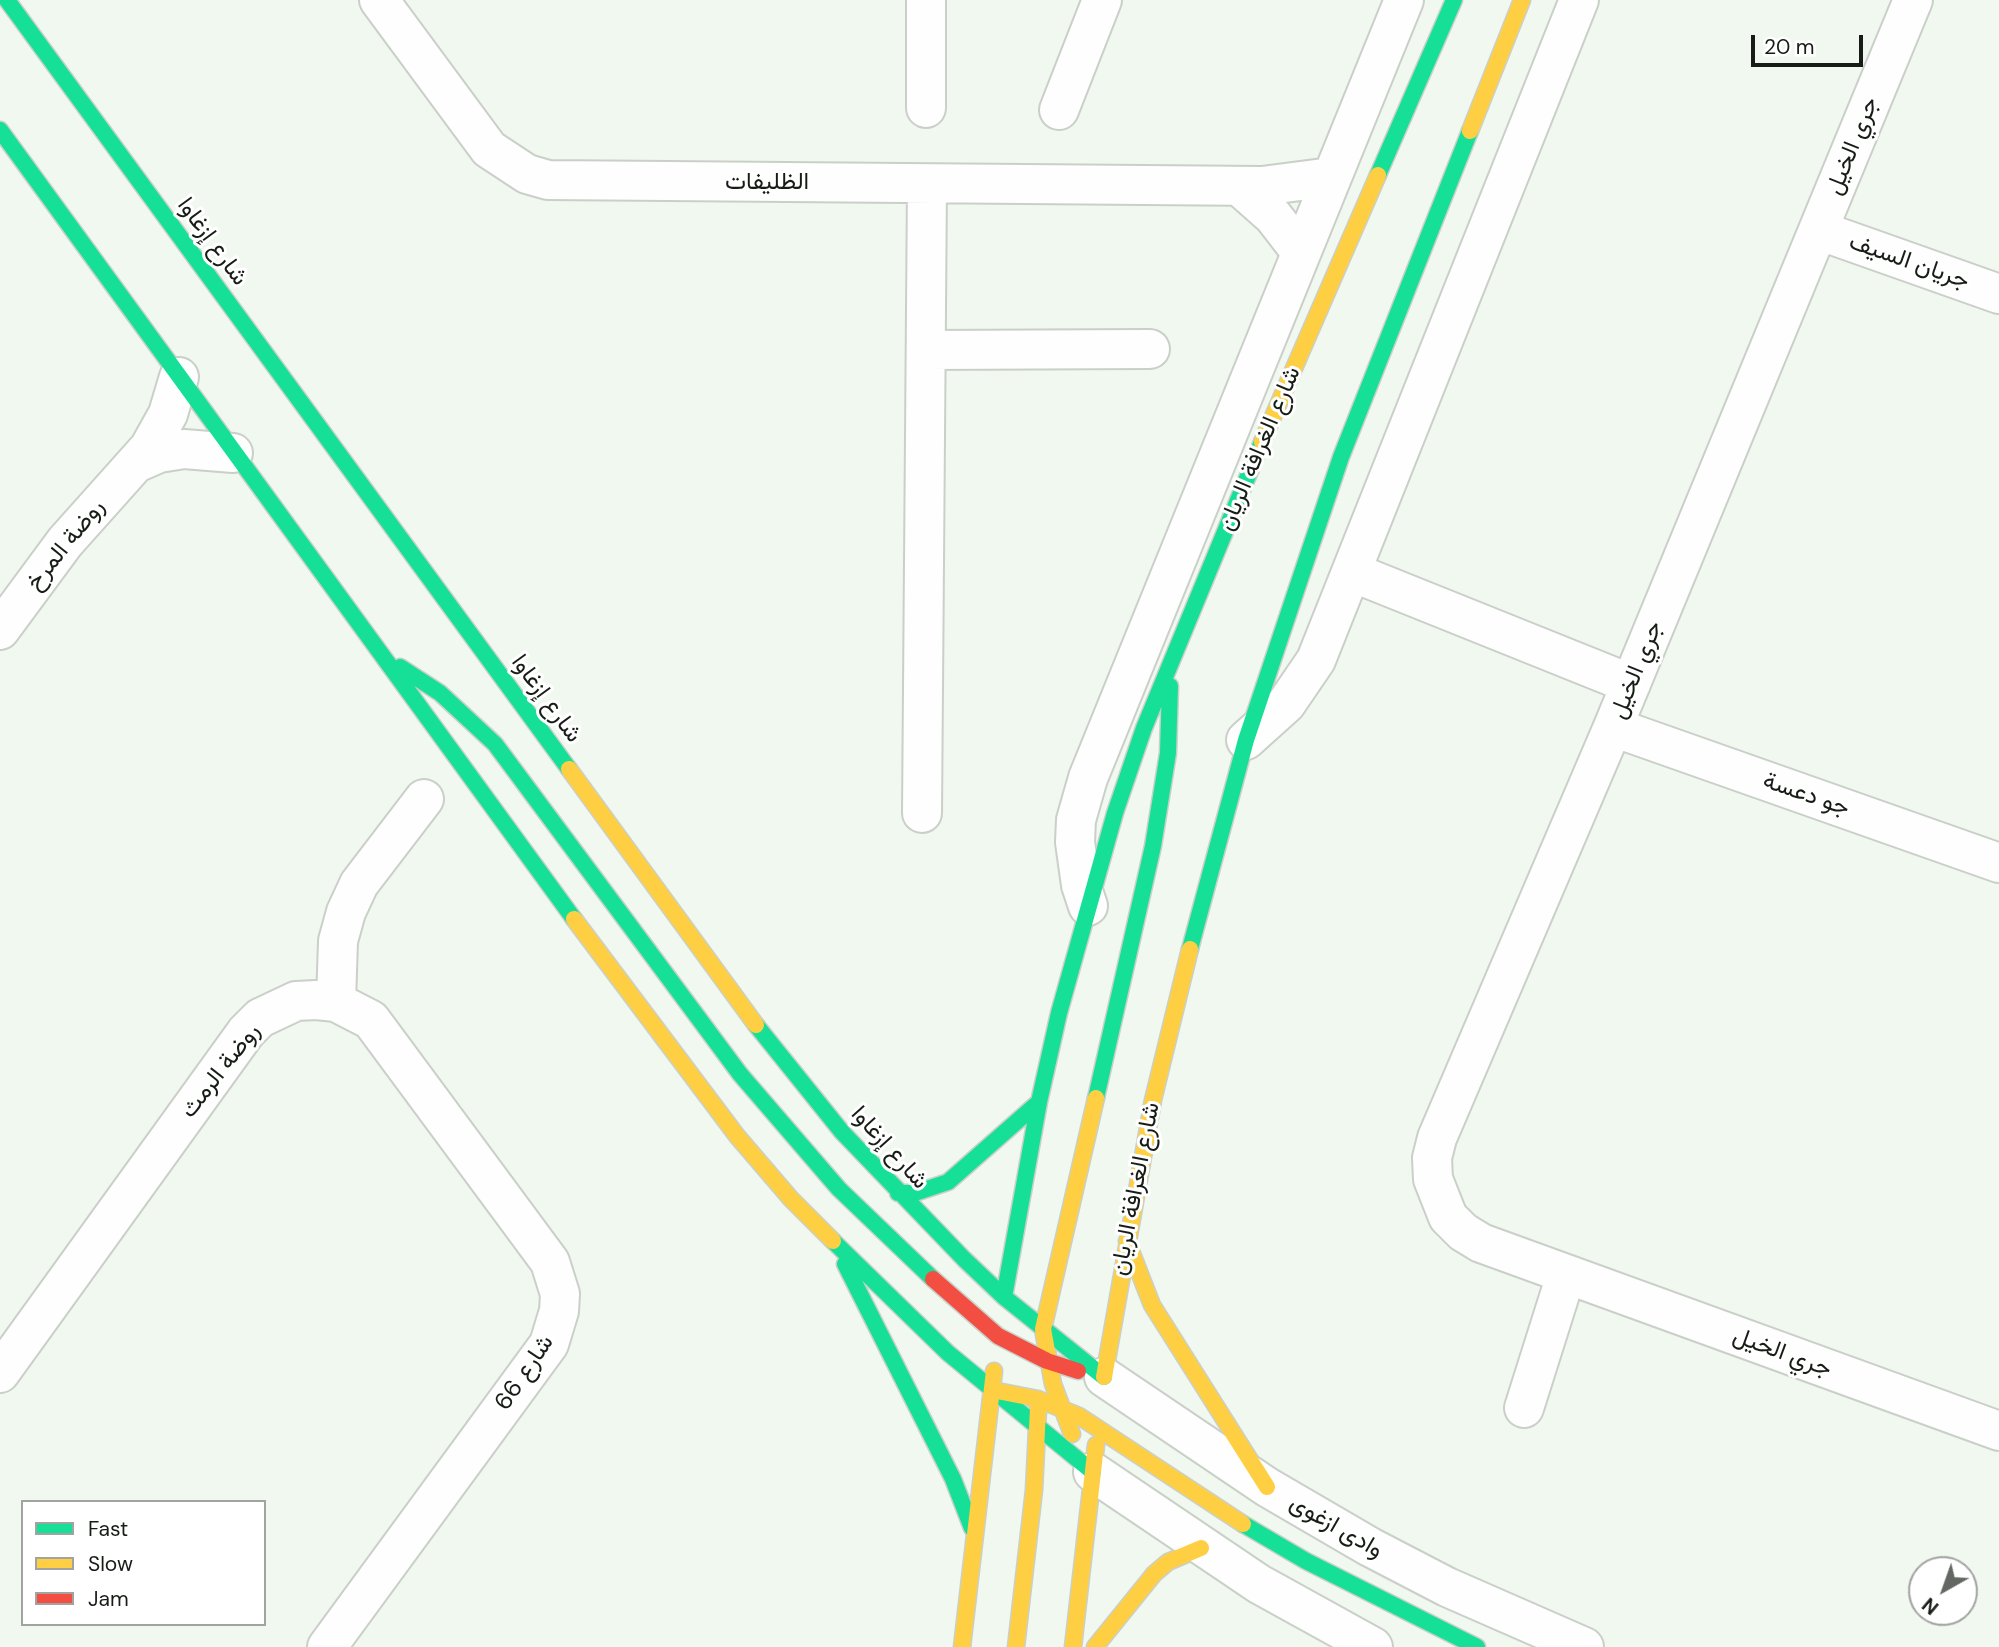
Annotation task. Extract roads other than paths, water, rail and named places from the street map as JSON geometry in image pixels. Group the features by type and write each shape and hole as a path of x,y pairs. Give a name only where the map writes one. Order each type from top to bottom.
{"main road":[{"name":"شارع إزغاوا","path":"7,0 771,1045 898,1193 1004,1297 1103,1383"},
{"name":"شارع الغرافة الريان","path":"962,1647 998,1336 1039,1102 1088,905 1115,813 1170,659 1454,0"},
{"name":"شارع الغرافة الريان","path":"1103,1383 1126,1239 1176,1001 1246,740 1341,457 1522,0"},
{"path":"0,130 378,653 685,1070 791,1199 838,1246 991,1390 1093,1472"},
{"path":"378,653 440,694 495,744 740,1074 790,1135 890,1240 998,1336 1047,1361 1103,1383"},
{"path":"1093,1472 1060,1406 1047,1361 1043,1329 1162,800 1168,753 1170,659"},
{"path":"898,1193 915,1193 947,1182 1039,1102"},
{"path":"1126,1239 1152,1305 1267,1487"},
{"path":"838,1246 879,1336 953,1479 974,1533"},
{"path":"1004,1297 1028,1352 1036,1387 1039,1430 1016,1647"},
{"path":"991,1390 1036,1387 1060,1406 1099,1422 1234,1519 1306,1561 1477,1647"},
{"path":"1073,1647 1099,1422"},
{"path":"1095,1647 1154,1574 1168,1562 1201,1548"}],"street":[{"name":"الظليفات","path":"379,0 489,149 527,174 570,182 1239,186 1285,185 1331,177"},
{"path":"926,0 926,108"},
{"path":"1059,110 1102,0"},
{"name":"شارع الغرافة الريان","path":"1088,905 1081,885 1075,842 1081,799 1300,251 1404,0"},
{"path":"1246,740 1286,704 1317,660 1579,0"},
{"name":"جري الخيل","path":"1913,0 1613,727 1437,1138 1432,1158 1433,1179 1438,1199 1448,1217 1463,1232 1480,1243 1999,1431"},
{"path":"922,813 927,184"},
{"path":"1239,186 1273,216 1300,251"},
{"name":"جريان السيف","path":"1818,230 1999,294"},
{"path":"926,350 1150,349"},
{"name":"روضة المرخ","path":"0,630 65,542 136,463 159,431 179,377"},
{"path":"136,463 184,449 233,453"},
{"path":"1352,572 1630,684"},
{"name":"جو دعسة","path":"1613,727 1999,863"},
{"path":"336,1002 338,942 346,912 359,884 376,859 424,799"},
{"name":"روضة الرمث","path":"7,1349 246,1032 277,1008 296,1001 336,1002"},
{"name":"شارع 66","path":"327,1647 549,1344 559,1303 550,1262 385,1035 371,1020 336,1002"},
{"path":"1524,1408 1566,1275"},
{"name":"وادى ازغوى","path":"1103,1383 1267,1487 1447,1587 1584,1647"},
{"path":"1093,1472 1201,1548 1258,1584 1373,1647"}]}
